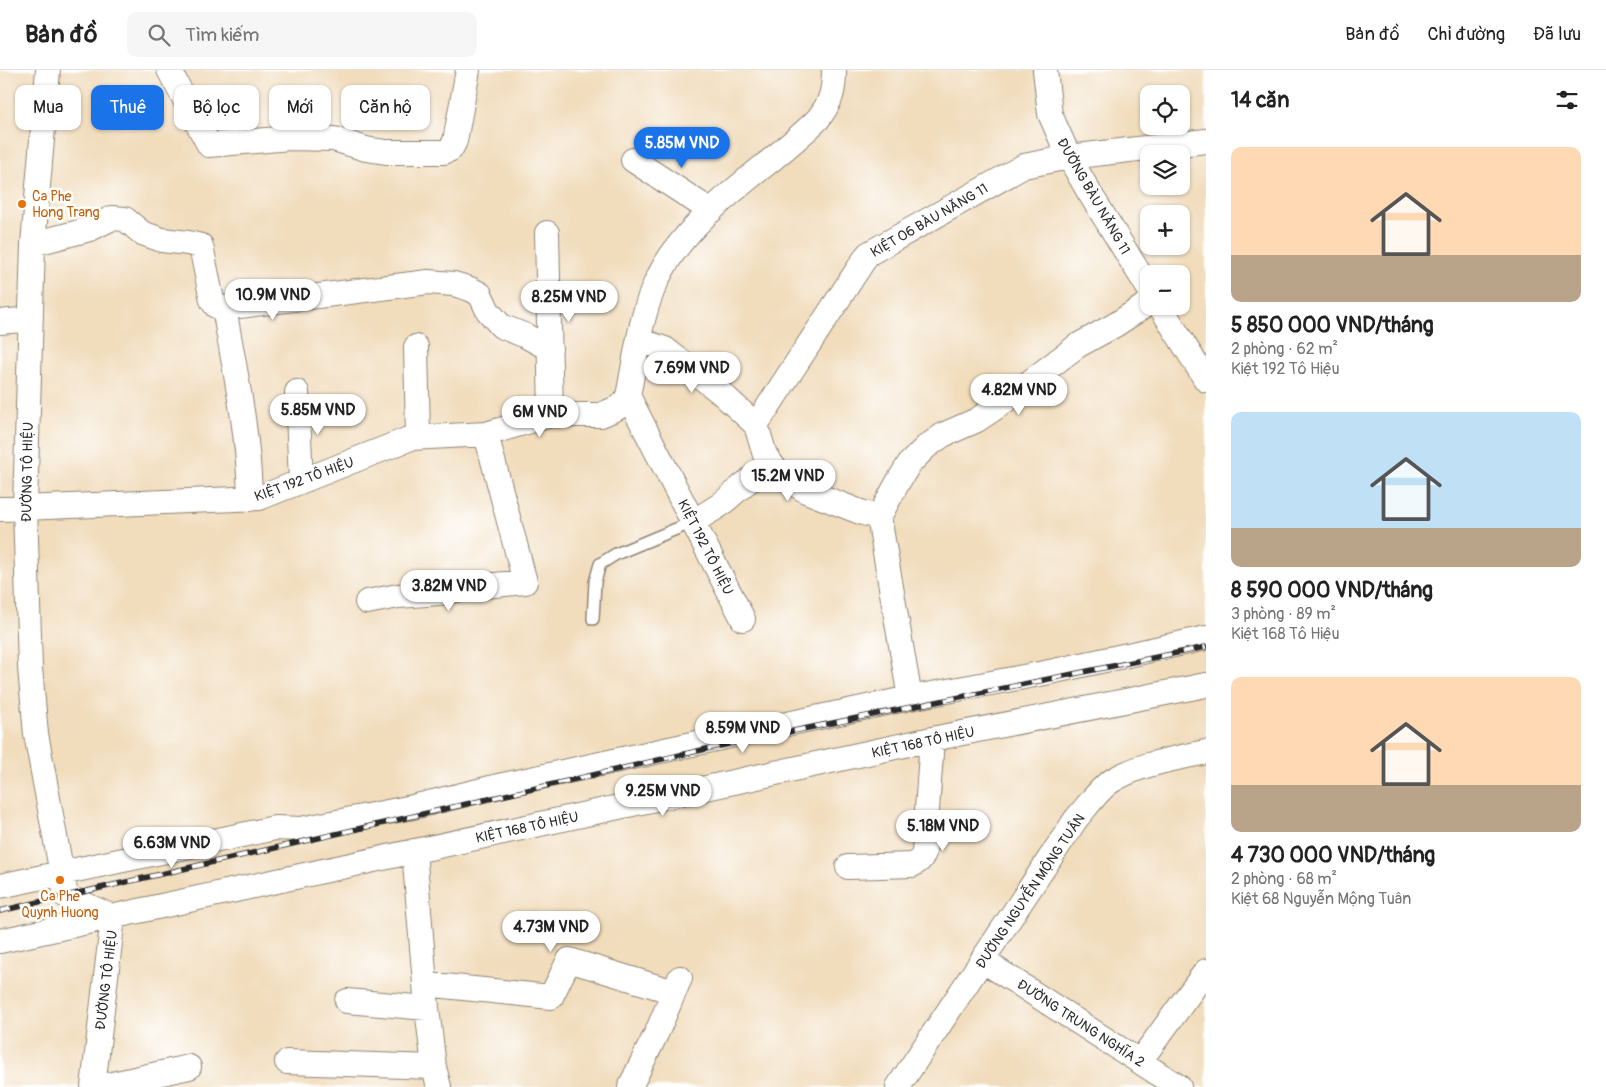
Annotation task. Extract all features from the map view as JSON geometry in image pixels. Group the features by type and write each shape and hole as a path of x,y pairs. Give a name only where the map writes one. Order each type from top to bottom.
{"street":[{"name":"ĐƯỜNG TÔ HIỆU","path":"48,70 33,244 25,508 30,668 36,734 66,896 113,917 92,1087"},
{"path":"169,70 209,145 290,138 334,139 366,149 386,152 444,152 451,149 455,141 468,70"},
{"path":"628,396 646,309 653,288 673,251 685,236 711,211 818,120 832,96 834,70"},
{"name":"ĐƯỜNG BÀU NĂNG 11","path":"1045,70 1050,114 1068,157 1140,275"},
{"name":"KIỆT 06 BÀU NĂNG 11","path":"756,425 868,254 1024,166 1068,157 1206,141"},
{"path":"633,160 711,211"},
{"path":"33,244 90,229 112,218 125,219 142,233 201,246 212,300 216,306 224,308 428,282 454,284 480,294 488,311 501,326 526,336 550,349"},
{"path":"548,233 551,415"},
{"path":"224,308 238,383 249,462 250,499"},
{"path":"910,698 879,517 905,470 926,447 943,435 976,420 1002,404 1078,346 1140,309"},
{"path":"1166,315 1206,380"},
{"path":"0,322 31,319"},
{"path":"640,340 665,348 720,392 756,425 765,455 779,474 806,490 863,513 879,517"},
{"path":"416,347 418,436"},
{"path":"297,392 301,481"},
{"name":"KIỆT 192 TÔ HIỆU","path":"0,510 259,498 418,436 473,436 551,415 601,414 617,408 624,403 628,396"},
{"name":"KIỆT 192 TÔ HIỆU","path":"628,396 743,619"},
{"path":"367,602 398,596 440,593 525,582 486,434"},
{"path":"693,522 718,506 745,482 774,468"},
{"path":"0,886 275,828 301,829 413,807 512,783 910,698 1045,673 1206,638"},
{"name":"KIỆT 168 TÔ HIỆU","path":"0,941 932,739 1206,685"},
{"path":"848,867 912,865 922,858 924,853 932,739"},
{"name":"ĐƯỜNG NGUYỄN MỘNG TUÂN","path":"898,1087 1076,819 1109,783 1133,771 1160,762 1206,752"},
{"path":"287,1062 436,1077 427,1008 414,851"},
{"path":"425,984 551,997 569,960 677,985 657,1032 630,1087"},
{"name":"ĐƯỜNG TRUNG NGHĨA 2","path":"982,960 1180,1087"},
{"path":"1140,1061 1206,971"},
{"path":"347,1001 427,1008"},
{"path":"99,1087 189,1067"}],"lane":[{"path":"593,619 594,582 600,564 616,554 693,522"}],"railway":[{"path":"0,911 715,747 1206,647"}],"place":[{"name":"Ca Phe Hong Trang","path":"22,204"},
{"name":"Ca Phe Quynh Huong","path":"60,880"}]}
